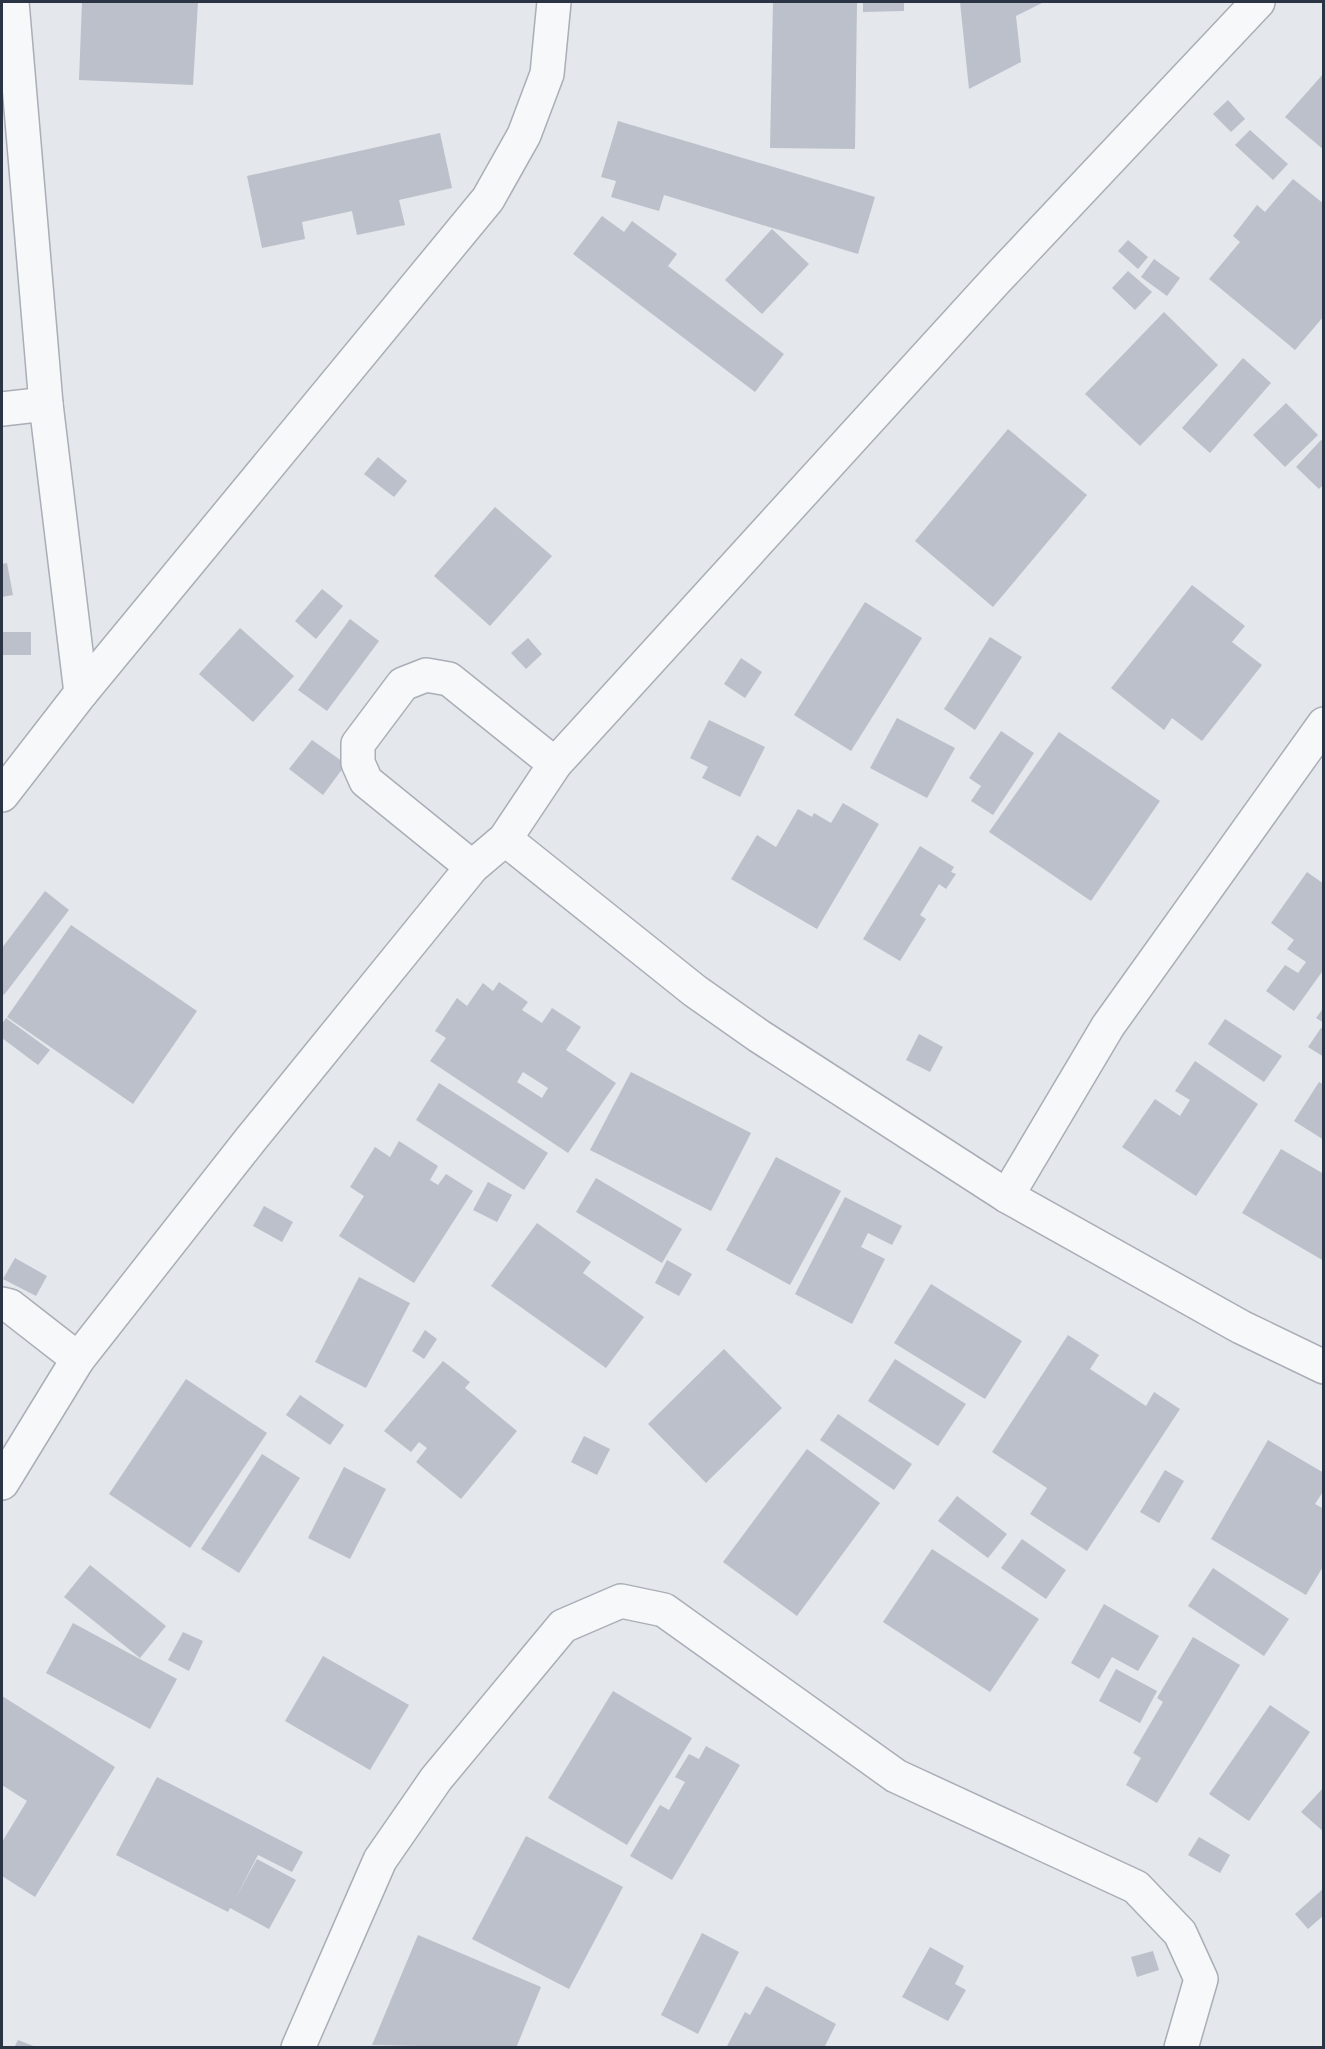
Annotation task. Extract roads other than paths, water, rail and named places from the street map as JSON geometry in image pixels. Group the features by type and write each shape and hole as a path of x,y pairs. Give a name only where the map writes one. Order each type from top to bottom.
{"street":[{"path":"12,2 46,405 81,693"},
{"path":"2,795 81,693 488,199 524,135 548,74 554,2"},
{"path":"2,1483 78,1359 250,1139 472,867 505,839 555,764 998,279 1258,2"},
{"path":"2,409 46,405"},
{"path":"472,867 366,781 358,763 358,744 403,684 426,675 449,679 555,764"},
{"path":"1007,1196 1108,1026 1323,724"},
{"path":"505,839 695,991 759,1036 1007,1196 1241,1327 1323,1367"},
{"path":"2,1304 10,1306 78,1359"},
{"path":"297,2048 380,1860 436,1779 563,1626 621,1601 664,1611 896,1776 1136,1887 1180,1933 1201,1979 1181,2048"}]}
